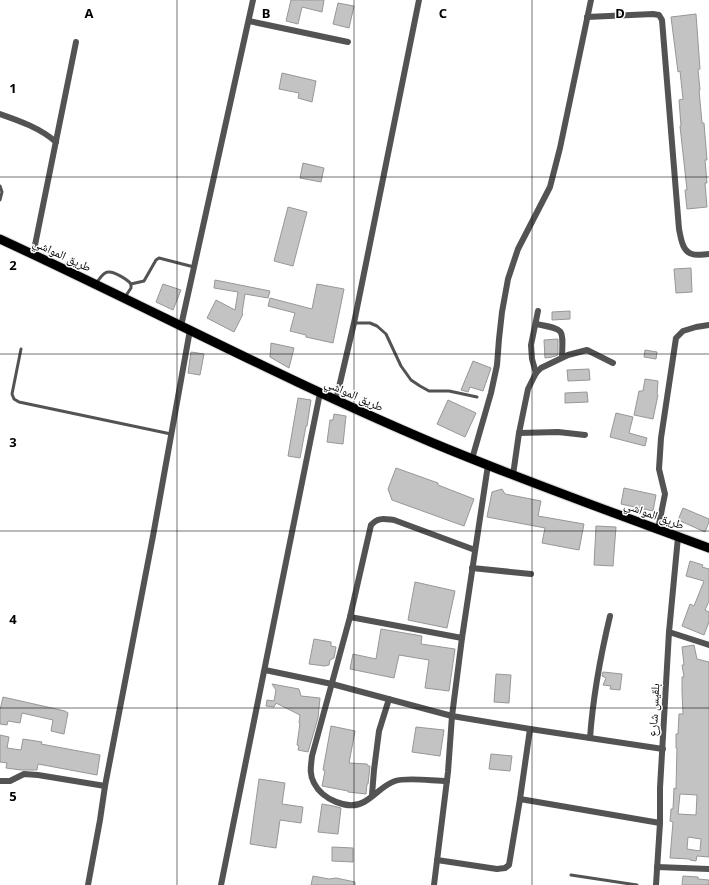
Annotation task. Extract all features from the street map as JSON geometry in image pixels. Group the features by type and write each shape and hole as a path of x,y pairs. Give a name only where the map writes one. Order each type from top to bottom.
{"main road":[{"name":"طريق المواشي","path":"0,239 320,393 433,443 513,475 709,548"}],"street":[{"path":"181,326 253,0"},
{"path":"336,400 354,323 419,0"},
{"path":"472,459 491,394 497,365 502,312 508,279 518,249 550,187 560,148 590,0"},
{"path":"587,17 653,14 659,15 662,20 682,244 692,254 709,254"},
{"path":"249,21 348,42"},
{"path":"33,255 76,42"},
{"path":"0,114 16,119 38,129 56,142"},
{"path":"536,372 532,359 531,345 538,311"},
{"path":"536,324 557,329 562,332 562,357"},
{"path":"658,529 665,494 658,469 661,438 676,338 683,331 709,325"},
{"path":"88,885 105,786 152,544 190,330"},
{"path":"513,475 519,433 528,389 536,372 562,357 587,350 613,363"},
{"path":"221,885 320,393"},
{"path":"519,433 558,432 585,435"},
{"path":"434,885 447,781 452,716 462,638 488,465"},
{"path":"447,781 404,779 394,781 364,802 355,805 342,804 319,791 310,772 312,756 350,617 371,525 375,521 382,519 394,520 475,550"},
{"name":"بلقيس شارع","path":"656,885 669,632 678,537"},
{"path":"472,568 531,574"},
{"path":"590,738 596,683 603,643 610,616"},
{"path":"350,617 462,638"},
{"path":"669,632 709,645"},
{"path":"265,670 332,684 452,716 663,749"},
{"path":"372,796 379,731 389,699"},
{"path":"437,860 497,869 505,868 508,865 510,861 530,729"},
{"path":"0,781 10,781 20,775 29,774 105,786"},
{"path":"520,799 660,823"},
{"path":"657,867 709,869"}],"lane":[{"path":"0,186 2,192 0,200"},
{"path":"131,284 144,281 156,260 159,258 194,267"},
{"path":"95,284 104,274 108,272 122,277 131,284"},
{"path":"124,298 131,288 131,284"},
{"path":"354,323 370,323 377,326 386,334 401,366 411,380 420,386 429,391 449,391 477,397"},
{"path":"21,349 12,394 14,399 19,402 171,434"},
{"path":"571,876 637,885"}],"building":[{"path":"291,0 324,0 322,12 302,7 298,24 286,21"},
{"path":"338,3 354,6 349,28 333,24"},
{"path":"696,14 700,69 698,70 699,90 702,123 704,123 707,160 705,160 707,183 705,183 707,207 687,209 685,190 687,190 680,126 679,100 683,99 671,17"},
{"path":"282,73 316,81 312,102 298,98 299,93 279,89"},
{"path":"303,163 324,168 321,182 300,178"},
{"path":"288,207 307,212 293,266 274,261"},
{"path":"691,268 692,292 676,293 674,269"},
{"path":"215,280 270,291 268,298 245,294 243,314 234,332 207,318 216,300 235,310 238,292 214,288"},
{"path":"163,284 181,290 173,310 156,302"},
{"path":"317,284 344,289 333,343 306,337 306,335 290,331 295,313 268,306 270,298 312,309"},
{"path":"570,311 570,319 552,320 552,312"},
{"path":"558,339 558,355 545,358 544,340"},
{"path":"271,343 294,348 289,368 270,357"},
{"path":"645,350 657,352 656,359 644,357"},
{"path":"191,352 204,354 200,375 188,373"},
{"path":"473,361 491,368 483,391 470,387 468,392 461,390"},
{"path":"589,369 590,380 568,381 567,370"},
{"path":"645,379 658,381 658,395 653,419 634,415 639,391 643,391"},
{"path":"587,392 588,402 565,403 565,393"},
{"path":"298,398 311,400 300,458 288,456"},
{"path":"448,400 476,413 465,437 437,424"},
{"path":"616,413 633,417 629,433 647,438 645,446 610,437"},
{"path":"334,414 346,416 343,444 327,442 330,420 333,420"},
{"path":"396,468 438,483 438,485 474,499 464,526 392,500 388,489"},
{"path":"624,488 656,495 653,511 621,504"},
{"path":"502,489 505,494 541,501 538,516 584,524 579,550 542,543 545,528 487,517 492,492"},
{"path":"683,508 709,519 705,532 678,520"},
{"path":"596,526 616,527 613,566 594,565"},
{"path":"690,561 703,565 702,567 709,569 709,601 705,610 709,612 709,622 704,635 682,626 690,604 694,606 704,581 686,576"},
{"path":"415,582 455,591 447,628 408,620"},
{"path":"381,629 422,636 421,644 455,649 449,691 425,688 429,660 399,655 394,678 350,669 353,654 376,659"},
{"path":"314,639 331,642 331,646 336,647 334,658 330,660 329,665 309,664"},
{"path":"694,645 697,659 709,662 709,857 697,856 696,861 690,859 670,858 673,822 670,821 671,809 673,809 674,788 676,789 676,734 678,734 679,714 683,714 682,677 684,677 682,665 684,665 682,647","holes":["680,794 697,795 696,815 678,814","688,837 701,839 700,851 687,849"]},
{"path":"603,672 622,674 620,690 610,689 611,686 603,685 606,678 602,676"},
{"path":"496,674 511,675 509,703 494,702"},
{"path":"272,684 299,689 301,696 320,698 318,718 308,752 298,750 299,746 297,745 300,715 276,703 274,707 266,706 267,700 274,701 276,690"},
{"path":"3,697 65,711 68,713 64,734 51,731 53,720 22,713 20,723 8,721 7,725 0,724 0,710"},
{"path":"331,726 355,731 349,763 367,764 370,766 366,794 348,792 322,786 325,771 323,770"},
{"path":"416,727 444,730 440,756 412,752"},
{"path":"0,735 9,737 7,748 21,750 23,739 42,742 41,744 100,755 97,775 38,764 37,770 6,768 7,763 0,762"},
{"path":"491,754 512,756 510,771 489,769"},
{"path":"259,779 285,783 282,804 303,807 301,823 280,820 276,848 250,844"},
{"path":"322,804 341,808 338,834 318,832"},
{"path":"332,847 353,848 353,862 332,861"},
{"path":"313,876 329,879 336,878 355,882 355,885 311,885"},
{"path":"683,876 698,877 698,879 709,880 709,885 682,885"}]}
